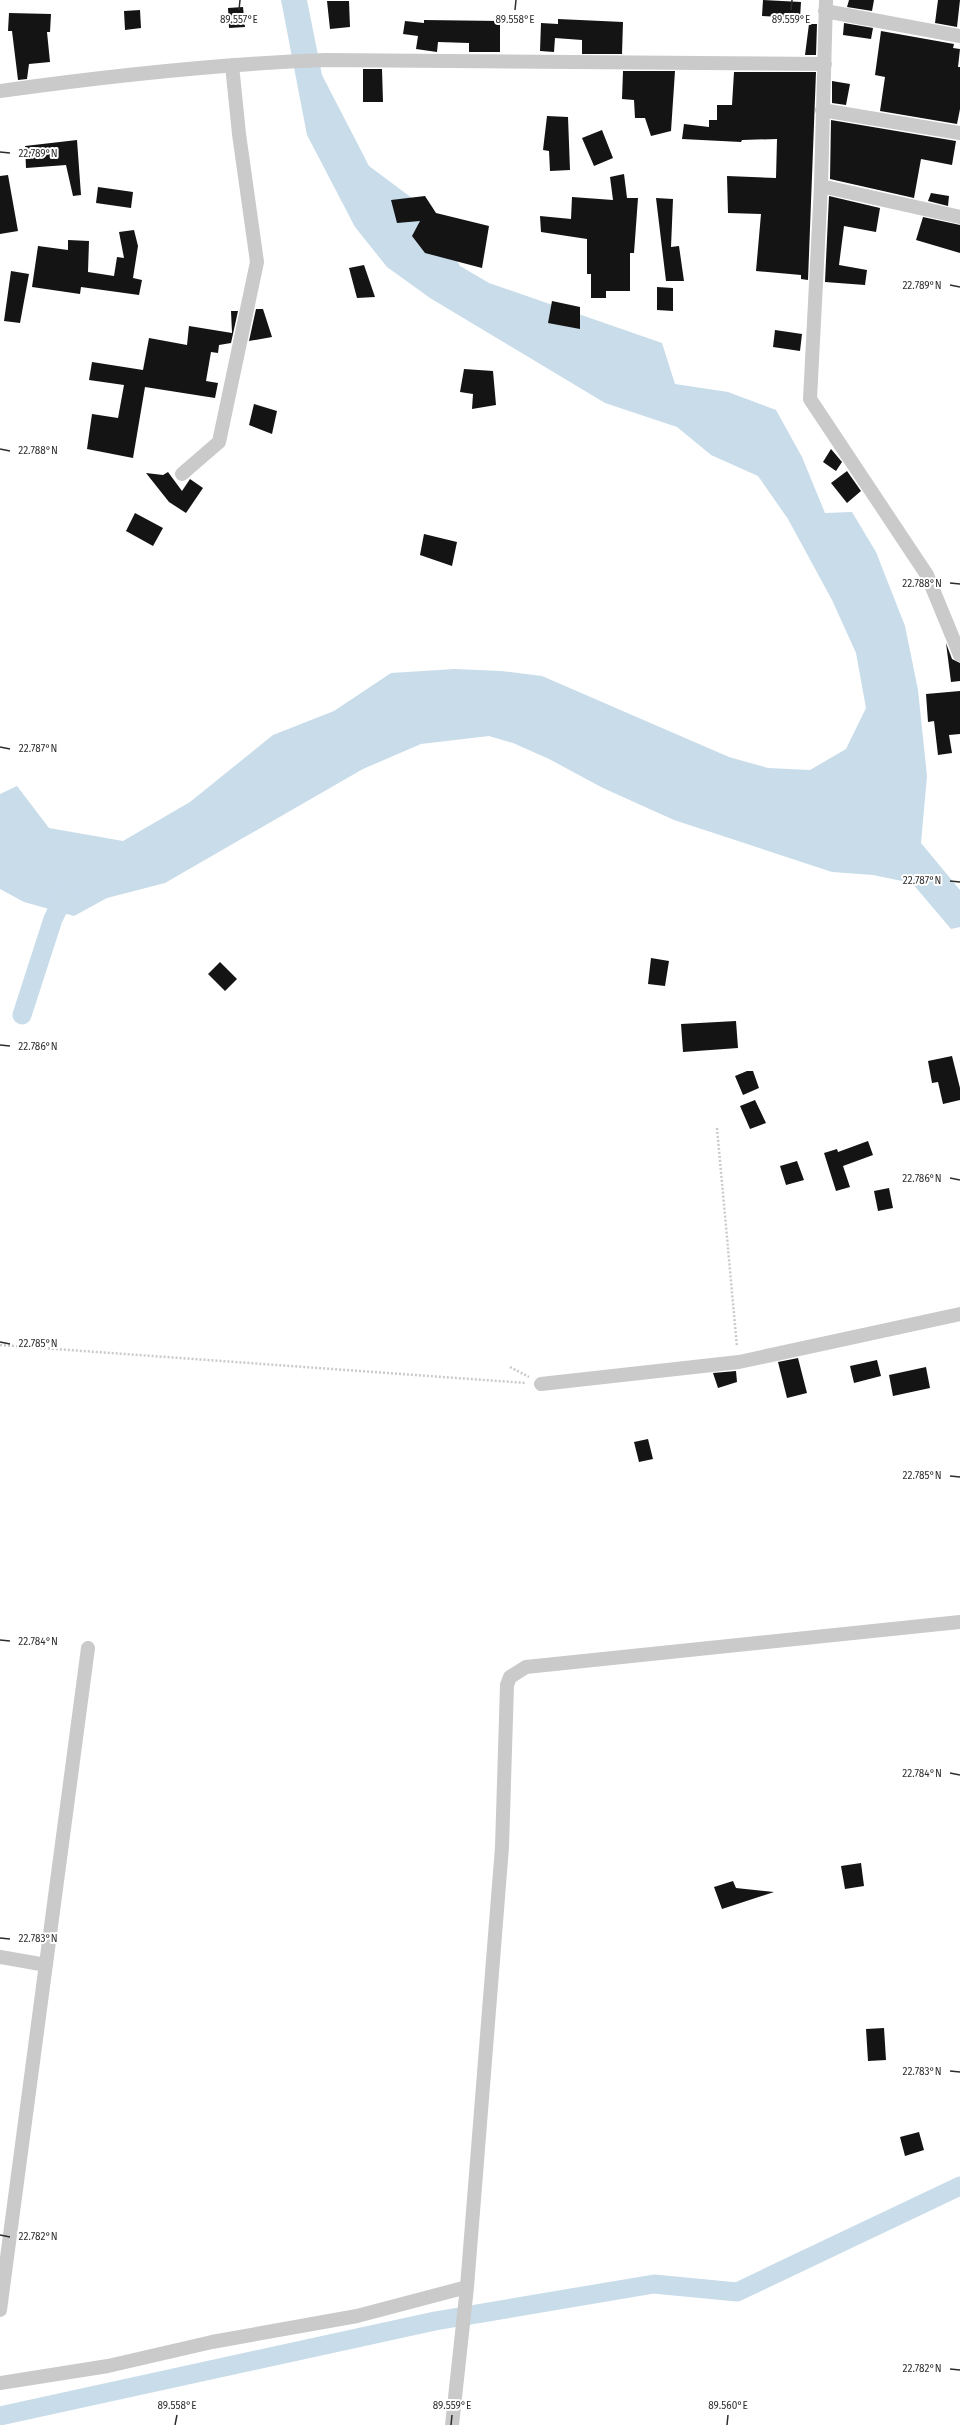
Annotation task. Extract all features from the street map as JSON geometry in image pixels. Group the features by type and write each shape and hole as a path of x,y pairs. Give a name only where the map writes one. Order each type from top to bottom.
{"street":[{"path":"960,36 825,6 825,64 822,110 821,186 810,399 927,575 960,654"},
{"path":"0,91 119,75 265,62 325,60 825,64"},
{"path":"182,474 219,442 257,262 239,134 232,65"},
{"path":"822,110 960,133"},
{"path":"821,186 960,217"},
{"path":"541,1384 738,1362 960,1314"},
{"path":"452,2425 467,2287 502,1847 507,1685 510,1677 526,1667 960,1622"},
{"path":"0,2310 88,1648"},
{"path":"0,1957 46,1964"},
{"path":"0,2383 108,2366 212,2342 357,2316 467,2287"}],"path":[{"path":"717,1128 738,1362"},
{"path":"0,1345 541,1384"},
{"path":"510,1367 541,1384"}],"water":[{"path":"281,0 307,0 322,75 369,166 428,210 460,266 489,283 662,343 675,384 728,392 776,410 802,457 825,513 852,512 876,552 905,626 918,690 927,776 921,843 960,890 960,927 951,929 912,883 873,875 832,872 674,820 603,788 549,759 513,743 489,736 421,744 363,769 165,883 107,898 74,916 24,902 0,889 0,794 17,786 49,828 123,841 190,802 273,735 334,711 391,673 455,669 501,671 542,676 729,757 768,768 810,770 846,749 866,708 856,653 832,600 788,519 758,476 711,455 677,427 605,403 430,298 387,267 355,227 307,135"}],"building":[{"path":"763,0 801,2 800,18 762,16"},
{"path":"849,0 874,0 872,11 847,7"},
{"path":"938,0 960,0 957,27 935,23"},
{"path":"327,1 349,1 350,27 330,29"},
{"path":"243,7 245,27 229,28 228,8"},
{"path":"140,10 141,28 125,30 124,11"},
{"path":"9,13 51,14 50,32 47,32 50,62 29,64 27,79 18,80 12,31 8,31"},
{"path":"558,19 623,22 622,54 582,54 582,40 555,38 554,52 540,51 541,23 558,24"},
{"path":"424,20 500,21 500,52 469,52 469,43 438,42 437,52 416,49 418,36 403,34 405,21 424,23"},
{"path":"844,23 873,28 871,39 843,35"},
{"path":"809,24 817,24 816,55 805,55"},
{"path":"881,31 954,44 953,48 960,49 958,67 960,67 960,109 957,124 880,111 885,77 875,75"},
{"path":"363,69 382,69 383,102 363,102"},
{"path":"623,71 675,71 671,131 651,136 645,118 635,118 634,100 622,99"},
{"path":"734,72 816,72 808,280 801,279 801,275 756,271 761,214 728,213 727,176 776,178 777,139 742,140 741,142 682,139 684,124 709,127 709,120 717,120 717,105 732,105"},
{"path":"832,81 850,84 846,105 832,103"},
{"path":"547,116 568,117 570,170 550,171 549,151 543,150"},
{"path":"831,120 956,141 952,165 921,159 914,198 830,179"},
{"path":"602,130 613,158 594,166 582,138"},
{"path":"77,140 81,195 73,196 66,165 26,168 25,146"},
{"path":"624,174 627,198 638,198 634,253 630,253 630,291 606,291 606,298 591,298 591,274 587,274 587,239 541,232 540,216 571,219 572,197 613,200 610,177"},
{"path":"8,175 18,231 0,234 0,176"},
{"path":"98,187 133,192 131,208 96,203"},
{"path":"931,193 949,196 948,206 928,201"},
{"path":"425,196 436,213 489,226 482,268 425,253 412,236 420,221 397,223 391,200"},
{"path":"829,196 880,208 876,232 844,226 839,265 867,270 865,285 825,282"},
{"path":"656,198 673,199 671,247 679,246 684,281 666,281"},
{"path":"923,217 960,225 960,253 916,240"},
{"path":"134,230 138,246 133,278 142,280 139,295 81,287 80,294 32,287 38,246 68,250 68,240 89,241 88,272 114,276 117,257 124,258 119,232"},
{"path":"364,265 375,297 357,298 349,268"},
{"path":"11,271 29,274 20,323 4,321"},
{"path":"657,287 673,288 673,311 657,310"},
{"path":"552,301 580,307 580,329 548,323"},
{"path":"256,309 263,309 272,337 249,341"},
{"path":"231,311 238,311 231,343 219,345 218,353 211,352 206,381 218,383 215,398 145,387 133,458 87,449 92,414 118,418 124,385 89,380 92,362 143,370 149,338 187,345 189,326 232,333"},
{"path":"775,330 802,334 800,351 773,347"},
{"path":"464,369 493,371 496,405 472,409 473,394 460,392"},
{"path":"254,404 277,411 272,434 249,425"},
{"path":"831,449 842,462 836,471 823,462"},
{"path":"847,471 861,491 847,503 831,483"},
{"path":"168,472 182,491 190,479 203,488 186,513 169,502 146,473 163,475"},
{"path":"135,513 163,528 153,546 126,531"},
{"path":"424,534 457,542 452,566 420,555"},
{"path":"946,643 952,659 960,663 960,681 951,682"},
{"path":"960,691 960,734 949,735 952,753 938,755 934,721 928,722 926,694"},
{"path":"651,958 669,961 665,986 648,984"},
{"path":"220,962 237,979 225,991 208,974"},
{"path":"736,1021 738,1048 683,1052 681,1024"},
{"path":"952,1056 960,1088 960,1100 943,1104 938,1082 932,1083 928,1061"},
{"path":"747,1071 753,1071 759,1088 743,1095 735,1076"},
{"path":"755,1100 766,1123 750,1129 740,1106"},
{"path":"868,1141 873,1155 843,1166 850,1187 836,1191 824,1153 837,1149 838,1152"},
{"path":"797,1161 804,1180 786,1185 780,1166"},
{"path":"889,1188 893,1208 878,1211 874,1191"},
{"path":"798,1358 807,1393 787,1398 778,1362"},
{"path":"877,1360 881,1376 854,1383 850,1366"},
{"path":"926,1367 930,1388 893,1396 889,1375"},
{"path":"736,1371 737,1382 718,1388 713,1373"},
{"path":"648,1439 653,1459 639,1462 634,1442"},
{"path":"861,1863 864,1886 845,1889 841,1866"},
{"path":"733,1881 736,1888 774,1892 722,1909 714,1887"},
{"path":"884,2028 886,2060 868,2061 866,2029"},
{"path":"919,2132 924,2150 905,2156 900,2137"}],"waterway":[{"path":"22,1015 53,919 69,887"},
{"path":"0,2416 435,2321 654,2284 737,2292 960,2186"}]}
